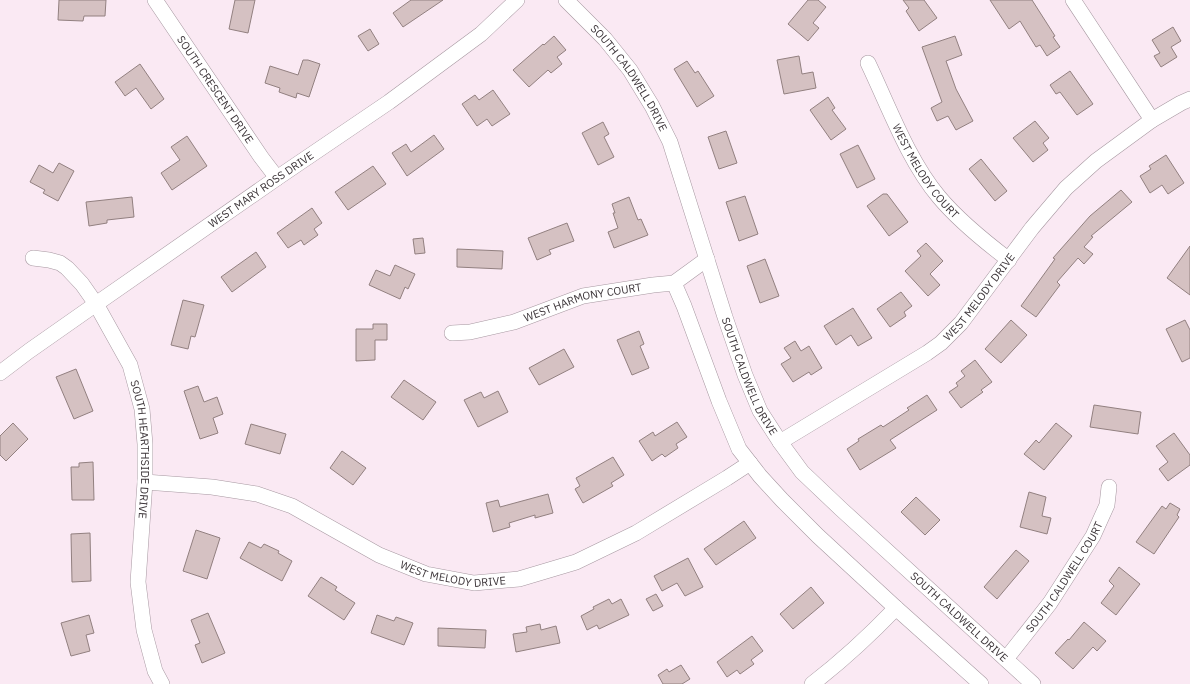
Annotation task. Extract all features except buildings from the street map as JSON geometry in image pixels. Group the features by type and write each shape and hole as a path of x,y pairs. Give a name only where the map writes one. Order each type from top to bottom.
{"street":[{"name":"SOUTH CRESCENT DRIVE","path":"155,0 261,157 277,178"},
{"name":"WEST MARY ROSS DRIVE","path":"0,373 28,351 277,178 390,102 481,34 517,0"},
{"name":"SOUTH CALDWELL DRIVE","path":"566,0 605,39 625,63 652,106 670,142 725,317 745,375 760,411 780,442 802,472 1033,684"},
{"path":"1073,0 1152,120"},
{"name":"WEST MELODY COURT","path":"868,63 911,156 938,196 957,216 1009,260"},
{"name":"WEST MELODY DRIVE","path":"780,442 941,343 961,323 1032,228 1066,188 1096,161 1152,120 1190,99"},
{"name":"SOUTH HEARTHSIDE DRIVE","path":"33,258 60,263 82,284 96,304 130,365 142,409 145,444 145,482 138,582 144,630 155,671 162,684"},
{"path":"707,259 674,283 739,449 760,476 818,536 981,684"},
{"name":"WEST HARMONY COURT","path":"452,333 470,332 514,322 583,296 674,283"},
{"name":"WEST MELODY DRIVE","path":"145,482 212,487 257,494 292,506 379,555 426,574 474,582 519,579 576,562 636,532 750,463"},
{"name":"SOUTH CALDWELL COURT","path":"1006,659 1050,603 1094,536 1107,504 1109,487"},
{"path":"812,684 823,676 896,608"}]}
